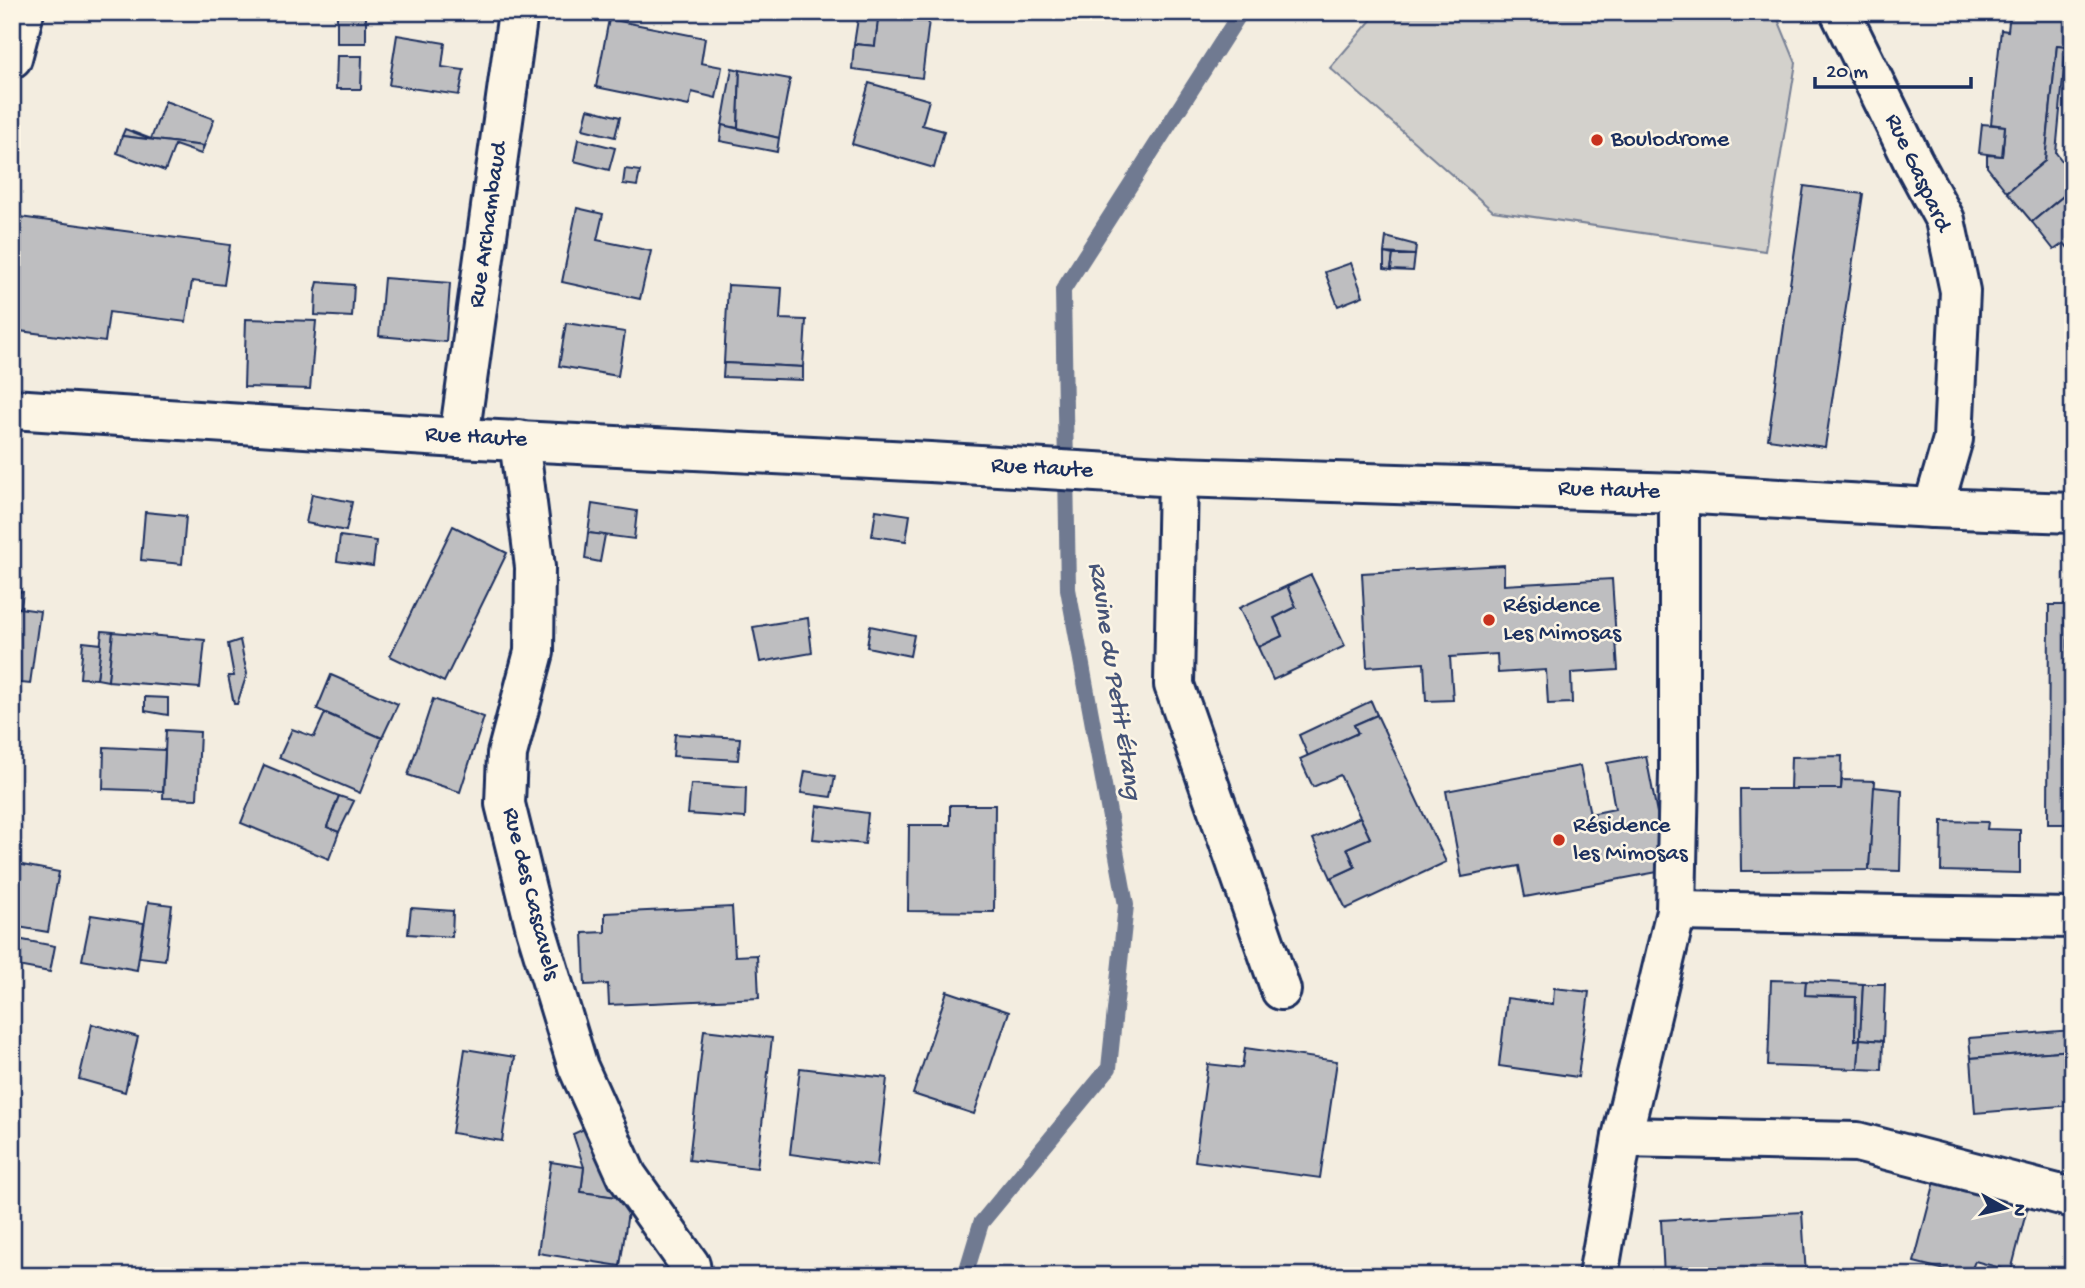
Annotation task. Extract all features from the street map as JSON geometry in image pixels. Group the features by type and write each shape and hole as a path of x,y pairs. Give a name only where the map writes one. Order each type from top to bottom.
{"street":[{"path":"12,58 24,12"},
{"name":"Rue Archambaud","path":"459,438 518,12"},
{"name":"Rue Gaspard","path":"1840,12 1945,220 1960,291 1953,439 1933,508"},
{"name":"Rue Haute","path":"12,409 459,438 1178,477 1679,493 1933,508 2073,513"},
{"name":"Rue des Cascavels","path":"519,440 535,567 534,652 507,754 505,804 536,929 578,1067 627,1176 690,1265 692,1276"},
{"path":"1178,477 1174,685 1281,990"},
{"path":"1598,1276 1622,1138 1676,911 1679,493"},
{"path":"1676,911 2071,918"},
{"path":"1622,1138 1857,1142 2073,1198"}],"shaded area":[{"name":"Boulodrome","path":"1378,12 1775,12 1796,63 1765,251 1493,211 1330,68"}],"building":[{"path":"337,12 366,12 366,43 337,43"},
{"path":"859,12 879,12 875,46 854,44"},
{"path":"879,12 930,12 922,78 852,69 854,44 875,46"},
{"path":"2010,12 2073,12 2073,47 2057,45 2045,161 2007,192 1987,167 1987,155 2002,156 2005,126 1991,124 2001,30 2008,31"},
{"path":"609,19 705,38 701,63 722,67 716,98 692,92 689,106 596,87"},
{"path":"397,35 445,43 442,67 464,70 459,95 389,85"},
{"path":"2057,45 2073,47 2073,58 2065,57 2056,153 2073,175 2073,188 2032,222 2007,192 2045,161"},
{"path":"337,56 362,56 361,89 336,89"},
{"path":"732,68 740,70 738,128 722,125"},
{"path":"740,70 790,79 779,138 738,128"},
{"path":"869,83 929,100 922,125 944,131 934,168 852,144"},
{"path":"165,101 214,119 204,146 122,136 125,129 151,139"},
{"path":"588,109 620,117 615,137 583,129"},
{"path":"1982,124 2005,126 2002,156 1979,153"},
{"path":"722,125 779,138 777,152 720,141"},
{"path":"122,136 204,146 201,154 175,145 165,171 117,153"},
{"path":"578,139 615,148 609,170 574,161"},
{"path":"625,169 640,171 637,186 623,184"},
{"path":"1804,186 1863,194 1825,447 1768,439"},
{"path":"2073,188 2073,254 2064,243 2054,250 2032,222"},
{"path":"577,208 603,214 597,240 651,251 640,299 562,282"},
{"path":"12,216 230,245 224,285 192,281 186,322 109,312 105,342 12,330"},
{"path":"1386,237 1416,245 1415,255 1384,253"},
{"path":"1384,253 1393,255 1391,270 1384,269"},
{"path":"1393,255 1415,255 1413,271 1391,270"},
{"path":"1351,263 1363,296 1338,306 1325,272"},
{"path":"384,278 450,283 446,342 379,336"},
{"path":"318,282 354,285 352,317 315,315"},
{"path":"728,285 782,288 780,319 806,320 803,367 724,363"},
{"path":"246,319 316,321 310,389 244,387"},
{"path":"566,323 625,332 618,376 559,366"},
{"path":"724,363 803,367 803,380 723,377"},
{"path":"312,494 352,502 346,531 306,523"},
{"path":"592,504 637,511 634,539 588,533"},
{"path":"876,510 910,515 906,541 872,536"},
{"path":"145,512 186,516 182,564 141,560"},
{"path":"453,526 507,553 444,682 390,656"},
{"path":"588,533 605,535 600,562 585,559"},
{"path":"340,536 376,541 373,566 337,561"},
{"name":"Résidence Les Mimosas","path":"1504,565 1504,585 1612,579 1618,670 1571,673 1572,703 1548,704 1546,670 1498,673 1497,654 1450,657 1453,700 1426,701 1424,663 1367,667 1362,573"},
{"path":"1311,575 1345,646 1273,680 1258,647 1282,636 1274,618 1296,607 1287,586"},
{"path":"1287,586 1296,607 1274,618 1282,636 1258,647 1239,608"},
{"path":"12,591 23,592 21,608 12,607"},
{"path":"2049,605 2068,605 2067,824 2048,824"},
{"path":"2068,605 2073,605 2073,824 2067,824"},
{"path":"12,607 40,611 30,684 12,682"},
{"path":"808,618 812,653 760,662 753,627"},
{"path":"870,626 914,635 910,656 867,647"},
{"path":"102,631 113,632 108,681 97,679"},
{"path":"113,632 205,640 200,688 108,681"},
{"path":"240,640 247,674 237,704 234,704 228,676 234,676 228,644"},
{"path":"83,642 101,644 97,679 80,678"},
{"path":"331,675 398,704 382,738 317,709"},
{"path":"145,697 168,698 168,715 145,711"},
{"path":"433,699 484,717 460,792 408,775"},
{"path":"1371,701 1377,715 1354,725 1358,733 1308,756 1299,735"},
{"path":"325,713 382,738 360,793 279,758 292,729 314,737"},
{"path":"1377,715 1446,862 1346,909 1331,878 1355,867 1347,848 1370,838 1340,775 1313,787 1300,759 1358,733 1354,725"},
{"path":"166,730 200,732 197,799 163,798"},
{"path":"675,734 740,738 738,760 673,756"},
{"path":"104,747 165,750 163,791 103,789"},
{"name":"Résidence les Mimosas","path":"1646,756 1668,870 1525,897 1519,866 1462,877 1446,791 1580,766 1590,814 1615,809 1607,763"},
{"path":"1842,756 1841,789 1790,789 1791,757"},
{"path":"264,765 339,796 327,827 339,832 329,859 241,823"},
{"path":"805,771 835,776 831,797 801,793"},
{"path":"1842,780 1875,781 1869,870 1741,871 1740,789 1841,789"},
{"path":"691,784 746,788 745,818 688,814"},
{"path":"1874,787 1902,790 1900,871 1869,870"},
{"path":"339,796 354,801 339,832 327,827"},
{"path":"950,805 995,805 994,912 908,911 909,825 950,825"},
{"path":"817,806 868,813 865,844 813,839"},
{"path":"1360,817 1370,838 1347,848 1355,867 1331,878 1313,839"},
{"path":"1942,821 1988,822 1987,829 2020,830 2020,873 1941,871"},
{"path":"12,863 59,872 48,932 12,926"},
{"path":"148,902 172,905 165,960 139,957"},
{"path":"732,907 735,956 757,955 759,998 609,1005 608,984 585,985 583,933 605,932 605,913"},
{"path":"411,908 453,911 452,937 408,934"},
{"path":"91,915 144,923 137,970 82,960"},
{"path":"12,938 55,946 50,972 12,965"},
{"path":"1771,980 1806,981 1805,995 1856,997 1855,1040 1860,1039 1858,1069 1768,1066"},
{"path":"1806,981 1863,984 1860,1039 1855,1040 1856,997 1805,995"},
{"path":"1863,984 1885,984 1883,1041 1860,1039"},
{"path":"1554,988 1589,992 1578,1077 1499,1066 1507,998 1553,1004"},
{"path":"947,991 1009,1012 974,1114 913,1094"},
{"path":"92,1024 138,1037 125,1092 79,1079"},
{"path":"704,1030 772,1038 757,1168 689,1160"},
{"path":"2073,1030 2073,1050 1971,1058 1969,1038"},
{"path":"1860,1039 1883,1041 1882,1070 1858,1069"},
{"path":"1245,1048 1337,1061 1320,1178 1195,1161 1208,1064 1242,1068"},
{"path":"465,1049 515,1057 502,1141 452,1133"},
{"path":"2073,1050 2073,1105 1975,1113 1971,1058"},
{"path":"800,1068 887,1078 877,1166 790,1154"},
{"path":"595,1124 630,1199 581,1192 584,1167 573,1134"},
{"path":"551,1162 584,1167 581,1192 630,1199 620,1266 538,1253"},
{"path":"1936,1177 2029,1201 2011,1271 1975,1261 1969,1276 1914,1262"},
{"path":"1802,1212 1806,1276 1664,1276 1661,1220"},
{"path":"1350,1266 1408,1275 1408,1276 1349,1276"},
{"path":"778,1267 821,1276 776,1276"}],"waterway":[{"name":"Ravine du Petit Étang","path":"965,1276 981,1223 1109,1068 1126,905 1068,589 1063,290 1241,12"}],"place":[{"name":"Boulodrome","path":"1597,140"},
{"name":"Résidence Les Mimosas","path":"1489,620"},
{"name":"Résidence les Mimosas","path":"1559,840"}]}
